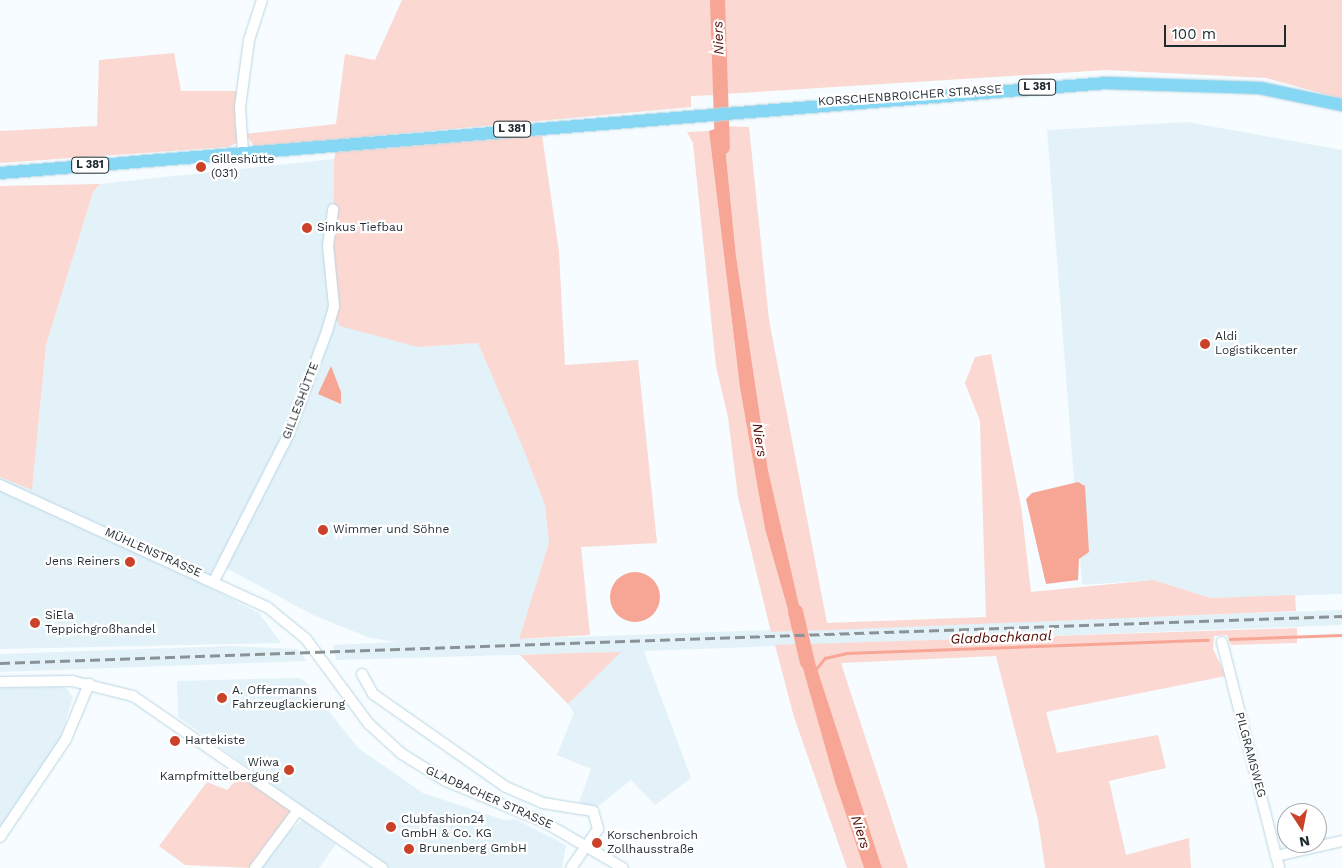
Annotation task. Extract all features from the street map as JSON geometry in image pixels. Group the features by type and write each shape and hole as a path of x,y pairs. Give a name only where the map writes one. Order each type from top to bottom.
{"main road":[{"name":"KORSCHENBROICHER STRASSE","path":"243,151 732,110 1115,82 1260,88 1342,105"},
{"name":"L 381","path":"0,173 243,151"}],"street":[{"path":"243,151 239,110 249,40 262,0"},
{"name":"GILLESHÜTTE","path":"214,581 288,436 327,331 334,306 328,246 332,208"},
{"name":"MÜHLENSTRASSE","path":"0,485 214,581 267,607 299,632"},
{"name":"GLADBACHER STRASSE","path":"299,632 369,724 402,754 441,779 530,815 623,868"},
{"name":"PILGRAMSWEG","path":"1222,642 1279,868"},
{"name":"GLADBACHER STRASSE","path":"362,674 373,694 506,787 543,803 592,810 599,826 586,846"},
{"path":"0,682 89,684 126,693 150,705 382,868"},
{"path":"0,837 66,738 89,684"},
{"path":"255,868 298,810"},
{"path":"1276,856 1342,841"},
{"path":"571,868 586,846"}],"shaded area":[{"path":"402,0 711,0 714,95 691,96 691,107 255,147 245,134 336,124 345,54 375,60"},
{"path":"721,0 1342,0 1342,99 1266,78 1106,70 723,94"},
{"path":"174,53 181,91 239,91 235,124 239,142 228,147 0,163 0,131 97,126 99,60"},
{"path":"1187,122 1342,150 1342,594 1211,598 1153,580 1082,585 1047,130"},
{"path":"723,126 749,127 769,320 827,623 986,617 980,421 965,383 975,357 991,354 1021,506 1031,592 1153,580 1211,598 1295,595 1296,611 805,631 768,470 736,256"},
{"path":"709,131 740,388 765,529 794,631 771,632 738,497 728,417 716,366 693,143 687,132"},
{"path":"542,135 559,252 565,365 638,360 657,543 581,547 590,635 519,639 549,543 545,505 478,343 418,347 340,326 333,314 334,159 336,152"},
{"path":"334,159 334,263 418,347 478,343 545,505 549,543 519,639 1342,610 1342,625 644,651 691,778 655,805 631,780 596,808 579,803 591,769 557,755 574,713 568,704 620,652 336,660 333,645 397,642 370,638 313,615 217,563 207,586 259,613 281,643 0,649 0,477 32,489 46,345 93,192 100,184"},
{"path":"100,184 93,192 46,345 32,490 0,477 0,186"},
{"path":"1297,628 1297,643 1231,645 1227,635 1214,636 1213,649 1226,676 1046,712 1057,753 1158,735 1166,768 1109,781 1126,855 1189,838 1191,868 1045,868 1038,820 996,656 841,663 908,868 882,868 809,644"},
{"path":"796,644 835,782 864,868 847,868 794,717 775,645"},
{"path":"231,646 297,649 307,661 0,672 0,654"},
{"path":"621,652 568,704 520,655 573,653"},
{"path":"299,678 306,682 358,748 423,793 504,820 515,819 566,845 562,868 388,868 178,717 177,681"},
{"path":"65,687 73,697 55,756 0,832 0,688"},
{"path":"242,774 289,807 292,815 252,868 185,865 159,846 207,782 227,790"},
{"path":"303,820 336,844 319,868 260,868 282,836"}],"water":[{"path":"723,126 736,256 768,470 805,631 794,631 765,529 740,388 709,131"},
{"path":"331,366 341,392 341,404 318,394"},
{"path":"1078,482 1085,486 1089,552 1079,559 1078,580 1046,584 1026,499 1032,493"},
{"path":"635,572 644,574 655,583 660,597 658,606 649,617 635,622 626,620 615,611 610,597 612,588 621,577"},
{"path":"796,644 809,644 882,868 864,868 835,782"}],"waterway":[{"name":"Niers","path":"717,0 722,147"},
{"name":"Niers","path":"795,611 807,662"},
{"name":"Gladbachkanal","path":"1230,639 1342,635"},
{"name":"Gladbachkanal","path":"816,669 825,658 846,653 1208,640"}],"railway":[{"path":"0,663 1342,616"}],"place":[{"name":"Gilleshütte (031)","path":"201,167"},
{"name":"Sinkus Tiefbau","path":"307,228"},
{"name":"Aldi Logistikcenter","path":"1205,344"},
{"name":"Wimmer und Söhne","path":"323,530"},
{"name":"Jens Reiners","path":"130,562"},
{"name":"SiEla Teppichgroßhandel","path":"35,623"},
{"name":"A. Offermanns Fahrzeuglackierung","path":"222,698"},
{"name":"Hartekiste","path":"175,741"},
{"name":"Wiwa Kampfmittelbergung","path":"289,770"},
{"name":"Clubfashion24 GmbH & Co. KG","path":"391,827"},
{"name":"Korschenbroich Zollhausstraße","path":"597,843"},
{"name":"Brunenberg GmbH","path":"409,849"}]}
